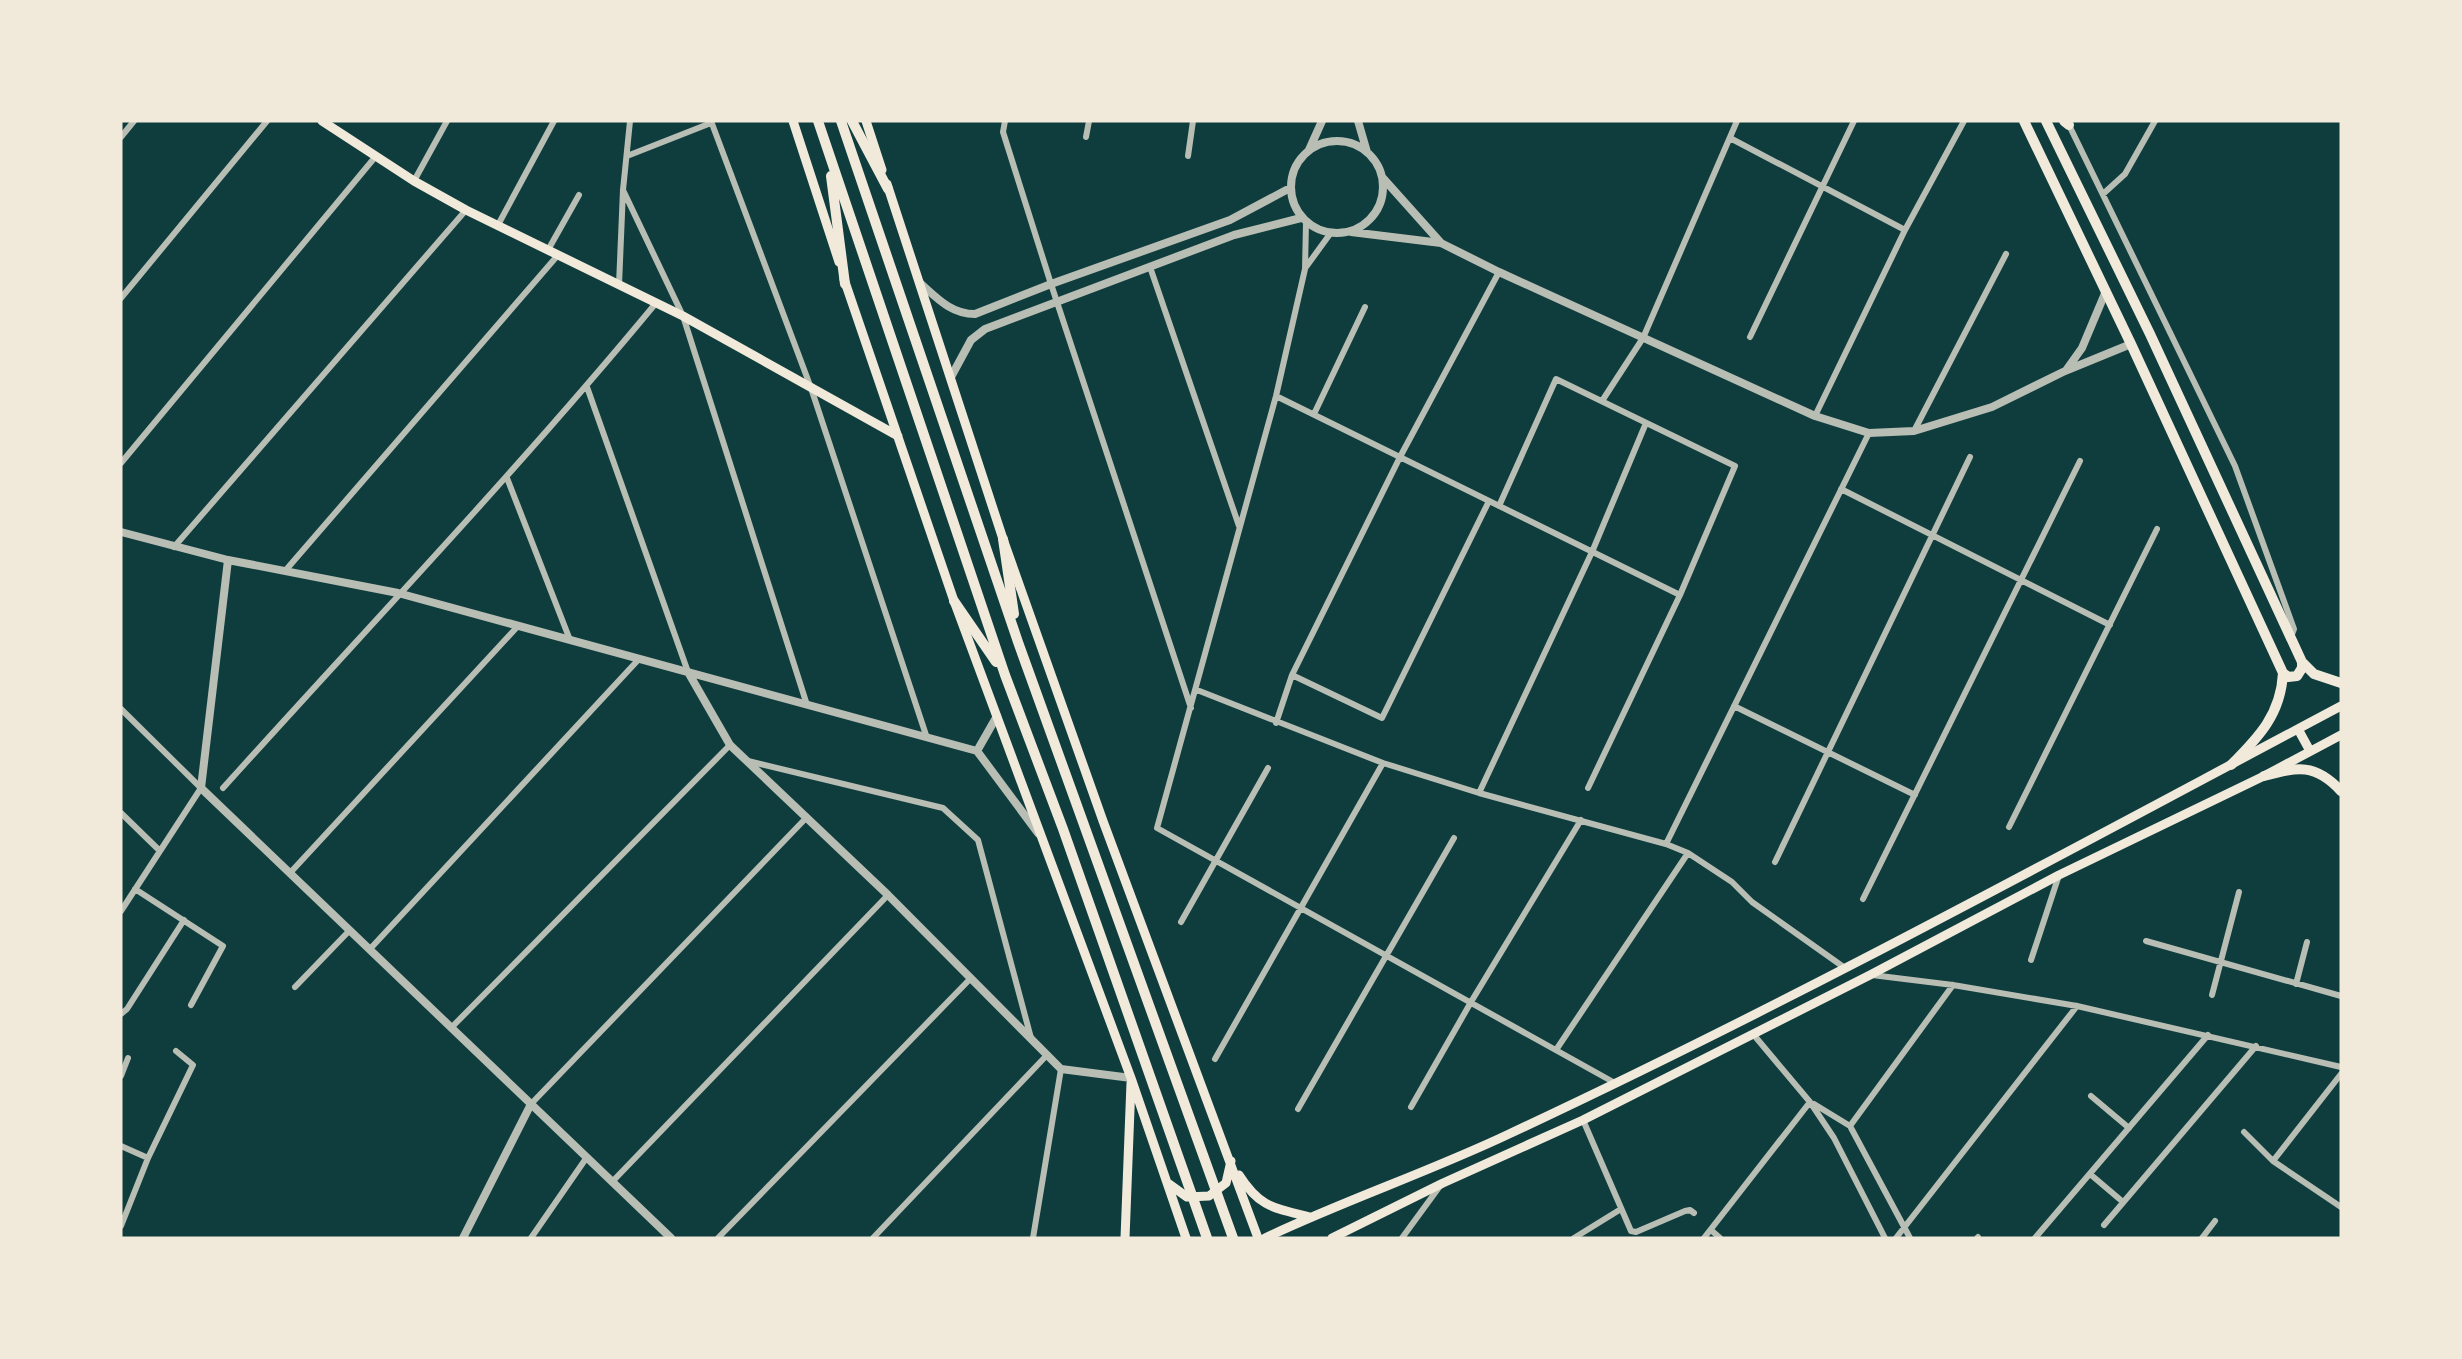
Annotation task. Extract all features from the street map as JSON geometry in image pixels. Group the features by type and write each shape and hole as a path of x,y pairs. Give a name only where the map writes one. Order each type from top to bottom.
{"main road":[{"path":"322,121 336,125 414,181 466,210 683,316 898,436"},
{"path":"793,121 845,284 954,601 1131,1078 1186,1238"},
{"path":"818,121 1005,676 1063,829 1207,1238"},
{"path":"841,121 1017,642 1233,1238"},
{"path":"852,121 888,189"},
{"path":"866,121 1003,539 1103,821 1258,1238"},
{"path":"2024,121 2132,344 2283,673 2288,677 2297,676 2302,662"},
{"path":"2046,121 2150,334 2302,662 2314,674 2341,683"},
{"path":"827,149 845,284"},
{"path":"1003,539 1017,642"},
{"path":"954,601 1005,676"},
{"path":"2231,765 2272,719 2282,689 2283,673"},
{"path":"1265,1238 1506,1136 1615,1083 1845,968 2341,707"},
{"path":"2298,729 2310,751"},
{"path":"1332,1238 1443,1182 1583,1120 1870,975 2059,875 2264,776 2341,735"},
{"path":"2264,776 2291,768 2305,768 2318,772 2341,791"},
{"path":"1125,1238 1131,1078"},
{"path":"1506,1136 1514,1152"},
{"path":"1169,1184 1186,1197 1209,1196 1226,1183 1231,1161"},
{"path":"1231,1161 1251,1193 1273,1208 1310,1217"}],"street":[{"path":"121,137 134,121"},
{"path":"121,298 267,121"},
{"path":"414,181 447,121"},
{"path":"498,225 554,121"},
{"path":"619,285 623,190 630,121"},
{"path":"1005,121 1003,132 1191,710"},
{"path":"1086,137 1089,121"},
{"path":"1188,156 1193,121"},
{"path":"1309,151 1322,121"},
{"path":"1358,121 1367,152"},
{"path":"1602,401 1643,338 1737,121"},
{"path":"1750,337 1854,121"},
{"path":"1815,416 1905,230 1964,121"},
{"path":"2103,194 2125,174 2155,121"},
{"path":"627,156 711,122 811,388 927,737"},
{"path":"2067,122 2235,466 2294,629 2291,639"},
{"path":"1730,138 1905,230"},
{"path":"1351,232 1373,218 1381,204 1384,188 1382,177 1373,158 1361,147 1345,141 1329,141 1309,151 1301,158 1293,172 1290,188 1293,204 1303,220 1305,269 1276,396 1157,828 1615,1083"},
{"path":"121,463 376,156"},
{"path":"1382,177 1441,243"},
{"path":"920,283 945,305 961,314 975,314 1230,220 1290,188"},
{"path":"623,190 683,316 807,705"},
{"path":"548,250 579,195"},
{"path":"174,547 466,210"},
{"path":"951,377 971,340 985,329 1234,235 1303,220 1330,234 1351,232 1441,243 1815,416 1869,433 1914,431 1992,407 2065,371 2132,344"},
{"path":"1305,269 1330,234"},
{"path":"1914,431 2006,254"},
{"path":"285,571 558,255"},
{"path":"1150,267 1240,528"},
{"path":"1276,723 1292,675 1400,457 1499,272"},
{"path":"2065,371 2082,348 2106,290"},
{"path":"223,788 398,593 507,478 656,303"},
{"path":"1314,414 1365,307"},
{"path":"2150,334 2163,322"},
{"path":"1499,506 1556,379 1734,466 1680,595 1588,788"},
{"path":"587,387 688,673 730,745 888,895 1061,1069 1131,1078"},
{"path":"1276,396 1680,595"},
{"path":"1479,793 1592,552 1646,423"},
{"path":"1666,844 1869,433"},
{"path":"1775,862 1970,457"},
{"path":"1863,899 2080,461"},
{"path":"507,478 570,640"},
{"path":"1841,489 2109,625"},
{"path":"1292,675 1382,718 1489,501"},
{"path":"2009,827 2157,529"},
{"path":"121,532 228,560 398,593 977,751 1042,838"},
{"path":"121,911 201,788 228,560"},
{"path":"290,873 518,626"},
{"path":"370,949 639,659"},
{"path":"1197,690 1383,763 1479,793 1666,844 1688,853 1732,882 1752,902 1845,968"},
{"path":"1734,706 1915,795"},
{"path":"121,709 671,1238"},
{"path":"977,751 997,716"},
{"path":"451,1028 730,745"},
{"path":"746,760 943,808 978,840 1031,1038"},
{"path":"1215,1059 1383,763"},
{"path":"1181,922 1268,768"},
{"path":"121,813 160,851"},
{"path":"465,1238 531,1104 807,817"},
{"path":"1411,1107 1581,820"},
{"path":"1298,1109 1454,838"},
{"path":"1556,1050 1688,853"},
{"path":"2031,960 2059,875"},
{"path":"135,889 223,946 191,1005"},
{"path":"2212,995 2239,892"},
{"path":"612,1182 888,895"},
{"path":"121,1014 127,1009 184,920"},
{"path":"295,987 349,930"},
{"path":"2146,941 2341,996"},
{"path":"2296,984 2307,942"},
{"path":"1870,975 1953,985 2077,1006 2341,1068"},
{"path":"718,1238 971,978"},
{"path":"1850,1126 1953,985"},
{"path":"1896,1238 2077,1006"},
{"path":"1753,1034 1810,1102 1834,1139 1885,1238"},
{"path":"2035,1238 2208,1035"},
{"path":"2104,1225 2256,1046"},
{"path":"121,1226 148,1158 193,1065 176,1051"},
{"path":"873,1238 1047,1055"},
{"path":"121,1076 128,1058"},
{"path":"1033,1238 1061,1069"},
{"path":"2273,1161 2341,1074"},
{"path":"2091,1096 2129,1128"},
{"path":"1810,1102 1850,1126 1910,1238"},
{"path":"1704,1238 1810,1102"},
{"path":"1583,1120 1631,1231 1636,1232 1685,1211 1694,1213"},
{"path":"2244,1132 2273,1161 2341,1207"},
{"path":"121,1146 148,1158"},
{"path":"531,1238 587,1157"},
{"path":"2090,1174 2123,1202"},
{"path":"1402,1238 1443,1182"},
{"path":"1574,1238 1621,1209"},
{"path":"2202,1238 2214,1221"},
{"path":"1710,1230 1720,1238"}]}
